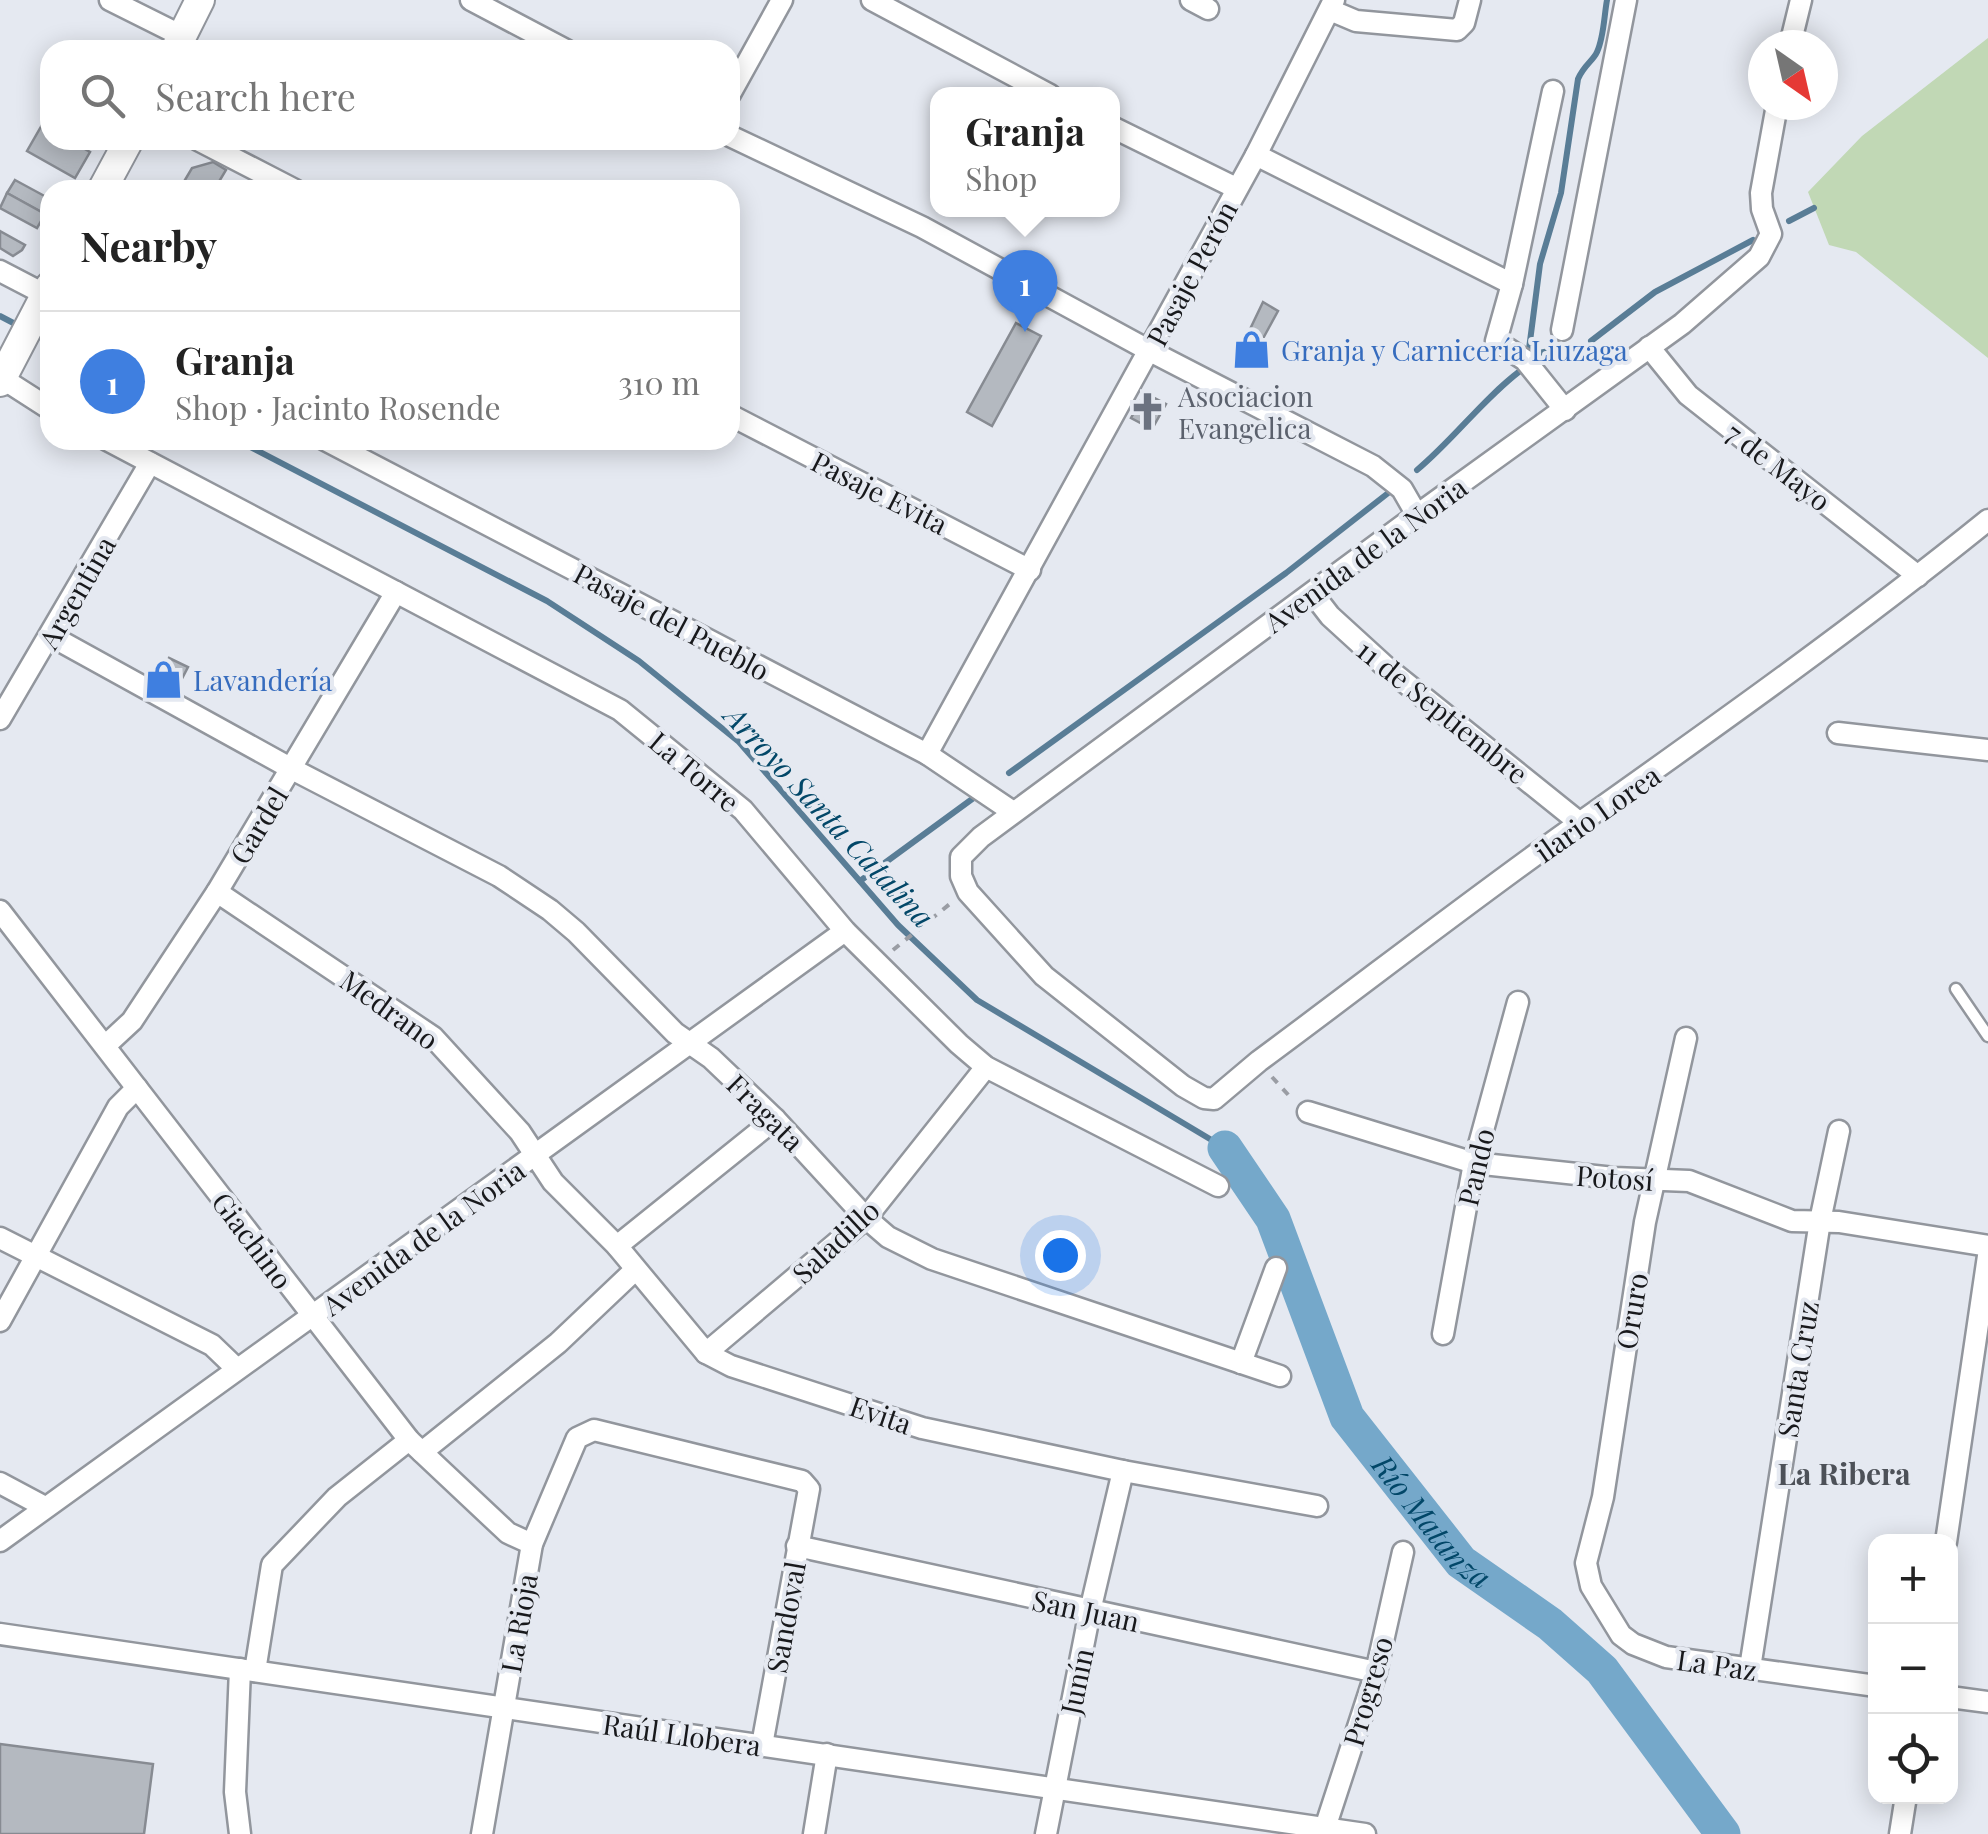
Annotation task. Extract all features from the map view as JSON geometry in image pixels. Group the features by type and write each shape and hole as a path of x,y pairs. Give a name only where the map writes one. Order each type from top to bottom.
{"street":[{"path":"110,0 173,40"},
{"path":"180,40 200,0"},
{"path":"471,0 547,40"},
{"path":"740,76 782,0"},
{"path":"872,0 1037,87"},
{"path":"1332,5 1356,21 1457,30 1464,23 1470,0"},
{"path":"1562,330 1626,0"},
{"path":"1794,30 1801,0"},
{"name":"Pasaje Perón","path":"927,754 1256,155 1332,5"},
{"path":"1553,91 1496,341 1525,360 1565,410"},
{"name":"Avenida de la Noria","path":"968,892 961,876 961,856 1012,812 1682,324 1745,272 1766,248 1771,234 1761,193 1774,120"},
{"path":"1120,131 1236,188"},
{"path":"740,141 922,227 1373,466 1402,490 1418,515"},
{"path":"107,180 124,150"},
{"path":"217,150 276,180"},
{"path":"1256,155 1512,284"},
{"path":"0,271 40,295"},
{"path":"40,307 3,376 40,402"},
{"name":"7 de Mayo","path":"1649,347 1688,395 1918,576"},
{"name":"Pasaje Evita","path":"740,420 1030,570"},
{"name":"La Torre","path":"126,450 620,710 743,810 845,931 986,1067 1218,1186"},
{"name":"Pasaje del Pueblo","path":"344,450 927,754 1012,812"},
{"name":"Argentina","path":"0,719 150,463"},
{"name":"ilario Lorea","path":"968,892 1044,976 1120,1038 1204,1098 1214,1100 1259,1061 1580,823 1683,752 1988,520"},
{"name":"Gardel","path":"105,1046 132,1020 217,892 396,592"},
{"name":"11 de Septiembre","path":"1312,594 1330,616 1387,668 1580,823"},
{"name":"Fragata","path":"52,636 499,876 550,910 689,1044 711,1058 775,1118 888,1237 932,1259 1280,1376"},
{"path":"1838,733 1988,750"},
{"name":"Medrano","path":"217,892 433,1036 520,1132 536,1156"},
{"name":"Giachino","path":"0,911 311,1316 416,1446 508,1533 532,1544"},
{"name":"Avenida de la Noria","path":"0,1541 845,931"},
{"name":"Pando","path":"1444,1334 1474,1163 1518,1002"},
{"name":"Oruro","path":"1591,1586 1586,1563 1603,1497 1654,1180 1686,1038"},
{"name":"Saladillo","path":"706,1353 866,1218 986,1067"},
{"path":"0,1321 118,1107 137,1088"},
{"name":"Potosí","path":"1308,1112 1474,1163 1689,1181 1792,1221 1820,1221 1988,1246"},
{"path":"617,1246 775,1118"},
{"name":"Santa Cruz","path":"1750,1668 1820,1221 1839,1131"},
{"name":"Evita","path":"536,1156 553,1182 617,1246 706,1353 731,1366 922,1428 1123,1471 1317,1506"},
{"path":"0,1238 212,1346 236,1369"},
{"path":"1947,1534 1988,1256"},
{"path":"1241,1362 1276,1268"},
{"path":"240,1834 235,1792 248,1670 272,1564 337,1497 416,1446 558,1344 635,1270"},
{"name":"La Rioja","path":"482,1834 532,1544 576,1438 594,1430 802,1481 809,1490"},
{"name":"Junín","path":"1046,1834 1090,1611 1123,1471"},
{"path":"0,1483 45,1507"},
{"name":"Sandoval","path":"762,1745 809,1490"},
{"name":"San Juan","path":"797,1546 1376,1672"},
{"name":"Progreso","path":"1325,1828 1376,1672 1403,1552"},
{"name":"La Paz","path":"1591,1586 1621,1635 1666,1658 1868,1685"},
{"name":"Raúl Llobera","path":"0,1634 1359,1833"},
{"path":"1958,1698 1988,1702"},
{"path":"814,1834 827,1754"},
{"path":"1900,1834 1905,1804"}],"lane":[{"path":"1956,989 1988,1036"}],"path":[{"path":"894,950 968,892"},
{"path":"1271,1075 1308,1112"}],"green space":[{"path":"1988,38 1988,358 1856,252 1829,245 1808,192 1862,136"}],"building":[{"path":"40,128 40,150 90,152 75,178 27,151"},
{"path":"213,162 226,170 220,180 185,180 192,168"},
{"path":"15,180 40,194 40,211 7,193"},
{"path":"7,193 40,211 40,223 37,228 0,208"},
{"path":"0,231 25,245 22,250 13,256 0,248"},
{"path":"1263,302 1278,311 1254,355 1241,348"},
{"path":"1016,323 1041,336 992,426 967,412"},
{"name":"Asociacion Evangelica","path":"1145,393 1166,404 1152,429 1131,418"},
{"path":"169,658 188,667 176,690 158,681"},
{"path":"0,1744 153,1764 144,1834 0,1834"}],"waterway":[{"path":"1533,359 1539,353 1529,349 1540,264 1561,193 1578,79 1599,46 1607,0"},
{"path":"1789,221 1814,208"},
{"path":"1591,341 1655,292 1753,240"},
{"name":"Arroyo Santa Catalina","path":"0,316 21,327"},
{"name":"Arroyo Santa Catalina","path":"32,333 40,337"},
{"path":"1539,353 1554,350"},
{"path":"1417,470 1520,371"},
{"name":"Arroyo Santa Catalina","path":"256,450 547,601 639,661 739,742 898,925 977,1000 1225,1148"},
{"path":"1009,773 1286,573 1392,490"},
{"path":"860,881 979,794"},
{"name":"Río Matanza","path":"1225,1148 1273,1219 1347,1417 1461,1562 1550,1624 1602,1670 1723,1834"}],"place":[{"name":"Granja","path":"1025,332"},
{"name":"Granja y Carnicería Liuzaga","path":"1251,349"},
{"name":"Asociacion Evangelica","path":"1148,411"},
{"name":"Lavandería","path":"163,679"}],"district":[{"name":"La Ribera","path":"1844,1473"}]}
